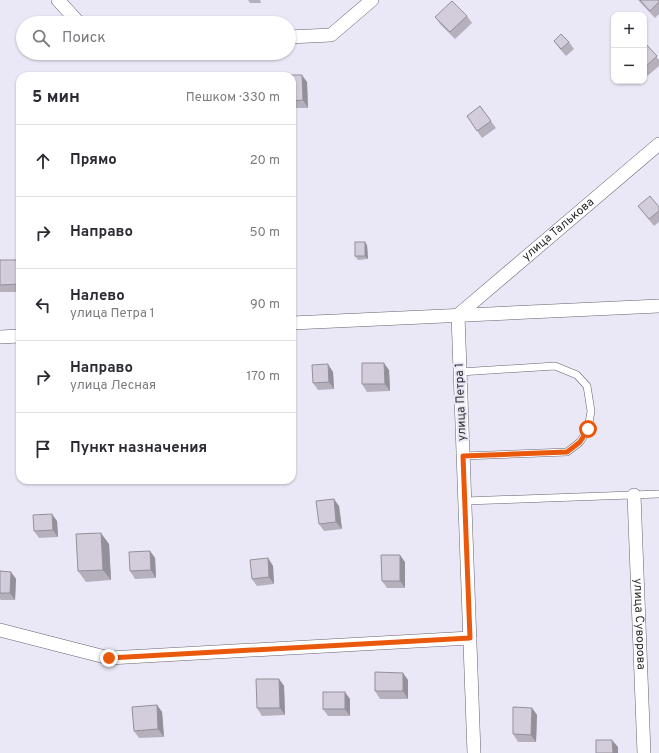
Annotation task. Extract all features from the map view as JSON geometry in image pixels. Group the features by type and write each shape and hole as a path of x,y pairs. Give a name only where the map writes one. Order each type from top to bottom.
{"street":[{"path":"58,0 73,16"},
{"path":"296,36 331,34 372,0"},
{"name":"улица Талькова","path":"458,315 659,144"},
{"path":"296,323 659,306"},
{"name":"улица Петра 1","path":"458,315 474,753"},
{"path":"0,337 16,336"},
{"name":"улица Суворова","path":"634,495 644,753"},
{"path":"0,630 109,658 470,638"}],"lane":[{"path":"460,372 556,366 577,375 587,386 591,411 588,429 580,442 567,452 463,456"},
{"path":"465,501 659,494"}],"building":[{"path":"640,0 659,0 659,2 650,11"},
{"path":"452,1 467,16 450,32 435,17"},
{"path":"561,34 569,42 561,49 554,41"},
{"path":"647,45 657,56 647,65"},
{"path":"296,75 302,75 303,100 296,101"},
{"path":"480,106 491,121 477,131 467,116"},
{"path":"650,196 659,207 659,211 649,219 638,206"},
{"path":"355,242 365,242 365,256 355,256"},
{"path":"0,260 16,260 16,284 0,285"},
{"path":"362,363 384,363 385,384 362,384"},
{"path":"328,364 329,382 313,383 312,365"},
{"path":"334,499 336,522 319,524 316,501"},
{"path":"52,514 53,530 34,531 33,515"},
{"path":"101,533 103,570 78,571 76,534"},
{"path":"150,551 151,570 130,571 129,552"},
{"path":"381,555 400,555 400,581 382,581"},
{"path":"268,558 269,577 252,579 250,560"},
{"path":"0,571 11,572 10,593 0,593"},
{"path":"375,672 403,673 403,691 375,691"},
{"path":"256,679 279,679 280,708 257,708"},
{"path":"323,692 345,692 345,709 323,709"},
{"path":"157,705 158,729 134,731 132,707"},
{"path":"513,707 532,708 531,735 513,734"},
{"path":"596,740 612,740 613,753 596,753"}],"route":[{"path":"109,658 470,638 463,456 567,452 580,442 588,429"}]}
